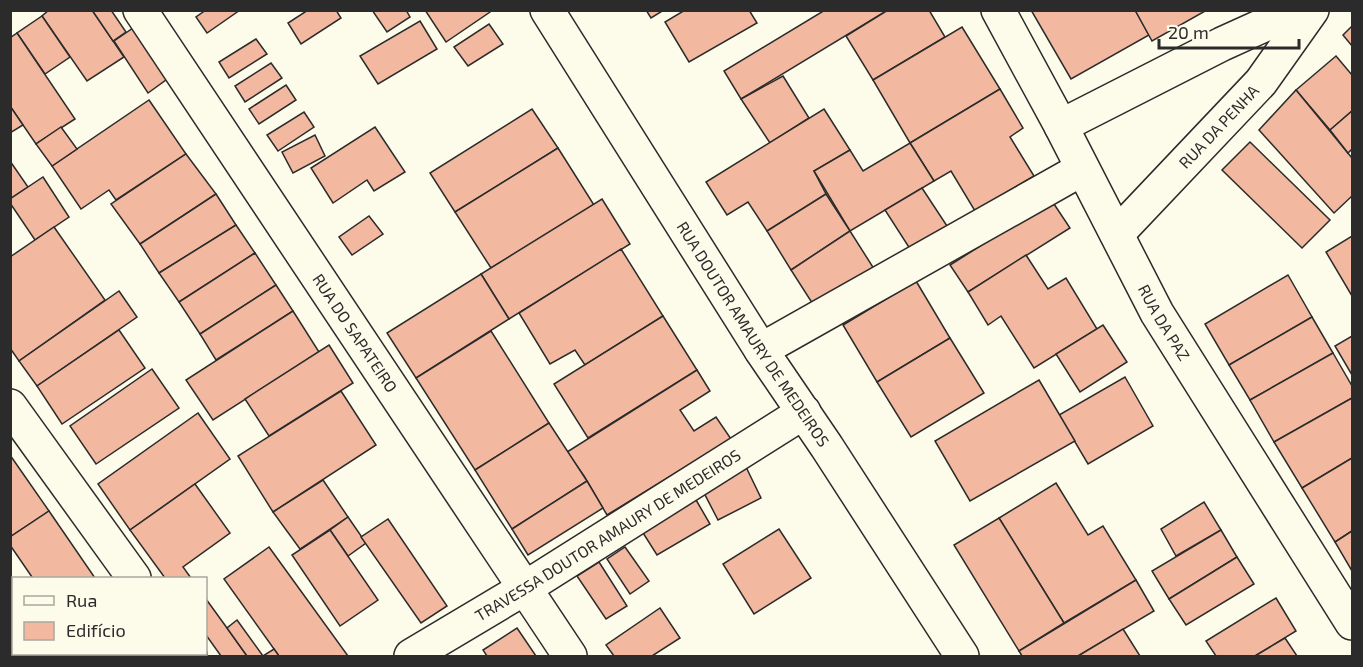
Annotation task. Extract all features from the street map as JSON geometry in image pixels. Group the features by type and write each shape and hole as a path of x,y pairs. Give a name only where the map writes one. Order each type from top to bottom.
{"street":[{"name":"RUA DO SAPATEIRO","path":"140,10 570,657"},
{"name":"RUA DOUTOR AMAURY DE MEDEIROS","path":"548,10 761,350 804,412 962,657"},
{"name":"RUA DA PAZ","path":"998,10 1061,126 1157,313 1353,623"},
{"path":"1061,126 1222,44 1297,10"},
{"name":"RUA DA PENHA","path":"1116,234 1261,82 1311,10"},
{"path":"761,350 1082,169"},
{"path":"10,406 133,577"},
{"name":"TRAVESSA DOUTOR AMAURY DE MEDEIROS","path":"411,657 804,412"}],"building":[{"path":"49,10 92,10 124,57 87,81 42,16"},
{"path":"92,10 111,10 126,32 113,41"},
{"path":"206,10 240,10 207,33 196,17"},
{"path":"308,10 336,10 341,18 301,44 288,23"},
{"path":"372,10 406,10 410,17 387,32"},
{"path":"425,10 489,10 490,12 446,42"},
{"path":"646,10 664,10 651,18"},
{"path":"685,10 749,10 757,23 689,62 665,22"},
{"path":"825,10 888,10 741,99 724,71"},
{"path":"888,10 929,10 945,37 873,80 846,36"},
{"path":"1031,10 1135,10 1149,35 1071,79"},
{"path":"1135,10 1207,10 1152,41"},
{"path":"42,16 70,57 45,74 17,33"},
{"path":"420,21 437,49 378,84 360,56"},
{"path":"489,24 503,44 468,66 454,47"},
{"path":"136,26 170,77 148,93 114,41"},
{"path":"1352,26 1352,46 1343,35"},
{"path":"962,27 1000,89 910,143 873,80"},
{"path":"17,33 75,119 36,144 10,106 10,38"},
{"path":"256,39 267,54 229,78 219,62"},
{"path":"1336,56 1352,75 1352,111 1330,130 1296,90"},
{"path":"271,63 282,78 245,102 235,86"},
{"path":"783,76 809,118 770,143 741,99"},
{"path":"286,85 296,100 259,124 249,109"},
{"path":"1000,89 1023,128 1010,137 1034,176 975,211 951,171 934,181 910,143"},
{"path":"1296,90 1352,158 1352,196 1334,213 1259,130"},
{"path":"149,100 186,154 116,200 109,190 81,209 52,166"},
{"path":"10,106 23,125 10,133"},
{"path":"532,109 558,148 455,212 430,173"},
{"path":"824,109 850,150 814,171 826,194 767,231 748,202 727,215 706,182"},
{"path":"1352,111 1352,149 1348,153 1330,130"},
{"path":"304,112 314,127 278,151 267,135"},
{"path":"61,127 77,149 52,166 36,144"},
{"path":"375,127 405,172 374,191 367,180 333,203 311,168"},
{"path":"315,135 325,156 293,173 282,152"},
{"path":"1250,142 1330,220 1302,248 1222,170"},
{"path":"910,143 934,181 850,231 814,171 850,150 863,171"},
{"path":"558,148 594,205 491,268 455,212"},
{"path":"186,154 216,194 140,244 111,204"},
{"path":"10,161 28,187 10,199"},
{"path":"43,177 69,217 35,240 10,203 10,199"},
{"path":"922,188 949,229 912,252 885,210"},
{"path":"216,194 236,225 159,273 140,244"},
{"path":"826,194 850,231 791,270 767,231"},
{"path":"602,199 630,244 509,319 481,274"},
{"path":"1052,201 1070,228 968,292 950,265"},
{"path":"369,216 383,234 352,255 339,237"},
{"path":"236,225 255,253 179,302 159,273"},
{"path":"54,227 105,300 19,361 10,348 10,257"},
{"path":"850,231 876,272 816,309 791,270"},
{"path":"1352,236 1352,296 1326,252"},
{"path":"621,249 663,316 585,365 575,350 550,364 519,313"},
{"path":"255,253 276,285 200,334 179,302"},
{"path":"1026,255 1048,289 1066,278 1097,329 1034,368 1001,316 988,325 968,292"},
{"path":"481,274 509,319 416,378 387,333"},
{"path":"1288,275 1312,317 1229,365 1205,324"},
{"path":"916,281 950,338 877,382 843,325"},
{"path":"276,285 293,311 216,360 200,334"},
{"path":"119,291 137,317 37,386 19,361"},
{"path":"293,311 319,352 213,420 186,380"},
{"path":"663,316 697,370 588,438 554,384"},
{"path":"1312,317 1333,353 1250,400 1229,365"},
{"path":"1103,325 1127,362 1080,392 1056,354"},
{"path":"119,330 145,368 62,424 37,386"},
{"path":"491,331 549,423 475,470 416,378"},
{"path":"1352,336 1352,375 1335,346"},
{"path":"950,338 984,393 911,437 877,382"},
{"path":"329,345 353,383 269,436 245,399"},
{"path":"1333,353 1352,386 1352,398 1274,442 1250,400"},
{"path":"152,369 179,408 96,464 70,426"},
{"path":"697,370 710,391 680,410 694,431 716,417 731,439 607,515 567,452"},
{"path":"1125,377 1153,426 1088,464 1059,415"},
{"path":"1039,380 1075,441 970,501 935,441"},
{"path":"341,391 376,445 273,512 238,456"},
{"path":"1352,398 1352,458 1302,488 1274,442"},
{"path":"198,413 230,459 130,530 98,484"},
{"path":"549,423 587,481 512,529 475,470"},
{"path":"10,455 49,511 10,537"},
{"path":"1352,458 1352,531 1335,542 1302,488"},
{"path":"746,467 761,498 718,520 702,489"},
{"path":"323,480 348,517 300,549 273,512"},
{"path":"587,481 603,508 528,555 512,529"},
{"path":"1056,483 1088,535 1103,526 1136,580 1064,623 999,518"},
{"path":"195,484 230,533 183,567 190,577 164,577 130,530"},
{"path":"692,493 710,524 657,555 638,525"},
{"path":"1204,502 1221,530 1176,556 1161,529"},
{"path":"49,511 94,577 32,577 10,545 10,537"},
{"path":"348,517 366,543 348,556 330,530"},
{"path":"999,518 1064,623 1019,651 954,545"},
{"path":"388,519 447,606 421,623 361,537"},
{"path":"779,529 811,578 754,614 723,564"},
{"path":"330,530 378,600 340,626 292,555"},
{"path":"1221,530 1237,557 1169,599 1152,571"},
{"path":"1352,531 1352,571 1335,542"},
{"path":"269,547 348,656 279,656 224,579"},
{"path":"625,547 649,581 630,594 607,559"},
{"path":"1237,557 1254,584 1186,625 1169,599"},
{"path":"599,562 627,606 606,619 577,576"},
{"path":"1136,580 1154,611 1078,656 1022,656 1019,651"},
{"path":"12,591 12,645 10,642 10,592"},
{"path":"1276,598 1296,631 1255,656 1216,656 1206,641"},
{"path":"207,600 247,656 221,656 207,636"},
{"path":"660,608 680,638 652,656 614,656 606,645"},
{"path":"237,620 263,656 247,656 227,628"},
{"path":"517,628 536,656 487,656 483,650"},
{"path":"1123,629 1140,656 1078,656"},
{"path":"1285,638 1297,656 1255,656"},
{"path":"274,649 279,656 263,656"},
{"path":"153,655 154,656 101,656"}]}
